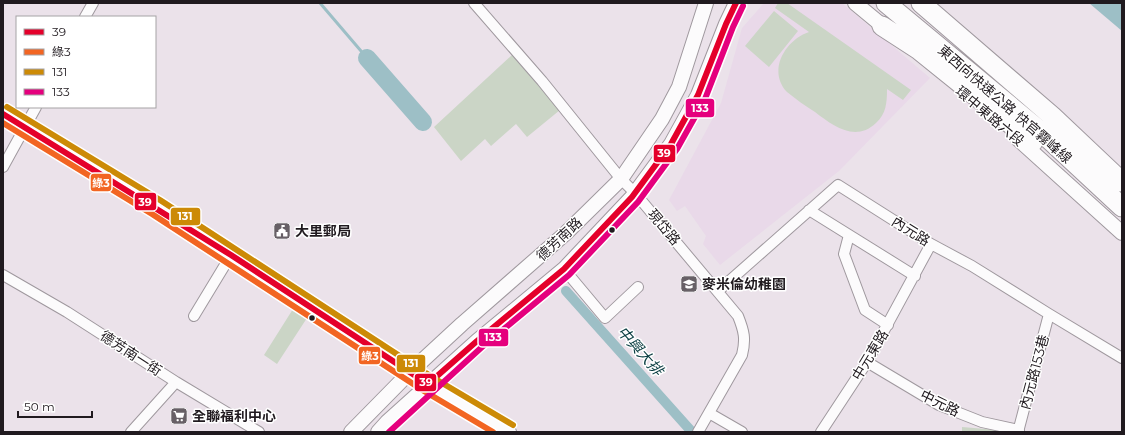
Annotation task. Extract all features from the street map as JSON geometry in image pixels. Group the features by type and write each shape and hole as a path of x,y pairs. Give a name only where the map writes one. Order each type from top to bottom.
{"highway":[{"name":"東西向快速公路 快官霧峰線","path":"886,3 1038,129 1122,207"},
{"name":"東西向快速公路 快官霧峰線","path":"921,3 1052,116 1122,182"},
{"path":"882,26 919,50 1029,138 1122,222"}],"street":[{"path":"86,16 93,3"},
{"name":"現岱路","path":"474,3 542,81 621,179 635,193 738,316 745,334 742,355 698,432"},
{"name":"德芳南路","path":"351,432 410,372 462,324 566,233 621,179 662,118 679,86 706,3"},
{"name":"德芳南路","path":"378,432 476,341 564,268 635,193 671,144 698,95 726,24 736,3"},
{"name":"環中東路六段","path":"855,3 1024,144 1122,233"},
{"name":"環中東路六段","path":"891,3 1041,125 1122,199"},
{"path":"3,167 36,108"},
{"path":"3,114 231,255 428,384 509,432"},
{"name":"內元路","path":"718,291 838,185 931,244 972,266 1122,358"},
{"path":"809,210 915,276"},
{"path":"849,235 844,254 865,310 888,325"},
{"name":"中元東路","path":"821,432 867,362 931,244"},
{"path":"194,316 231,255"},
{"path":"564,268 605,318 638,287"},
{"name":"德芳南一街","path":"3,275 67,312 176,382 259,432"},
{"name":"內元路153巷","path":"1018,431 1049,314"},
{"name":"中元路","path":"867,362 939,405 982,422 1018,431"},
{"path":"132,432 176,382"},
{"path":"710,413 742,432"}],"shaded area":[{"path":"764,3 842,3 930,78 839,171 720,265 703,244 706,236 685,206 677,211 669,200 721,103 742,28"}],"green space":[{"path":"778,3 787,3 911,90 903,100 887,89 884,112 879,120 868,129 860,132 852,132 844,130 829,122 787,92 781,84 779,66 786,49 800,36 809,32 775,8"},
{"path":"774,11 798,31 769,67 745,46"},
{"path":"512,55 560,110 527,137 516,124 491,146 485,139 461,161 434,127"},
{"path":"293,309 307,318 277,364 264,355"},
{"path":"962,427 1010,431 962,432"}],"water":[{"path":"1089,3 1122,3 1122,31"}],"waterway":[{"path":"320,3 367,58"},
{"path":"367,58 423,122"},
{"name":"中興大排","path":"566,291 692,432"}],"transit line":[{"name":"39","path":"3,114 231,255 428,384 564,269 632,197 671,144 698,95 726,24 736,3"},
{"name":"133","path":"389,432 482,347 569,275 638,202 677,149 705,99 733,27 743,6"},
{"name":"131","path":"7,107 160,200 432,377 513,425"},
{"name":"綠3","path":"3,123 152,214 424,391 493,432"}],"place":[{"name":"大里郵局","path":"282,231"},
{"name":"麥米倫幼稚園","path":"689,284"},
{"name":"全聯福利中心","path":"179,416"}]}
